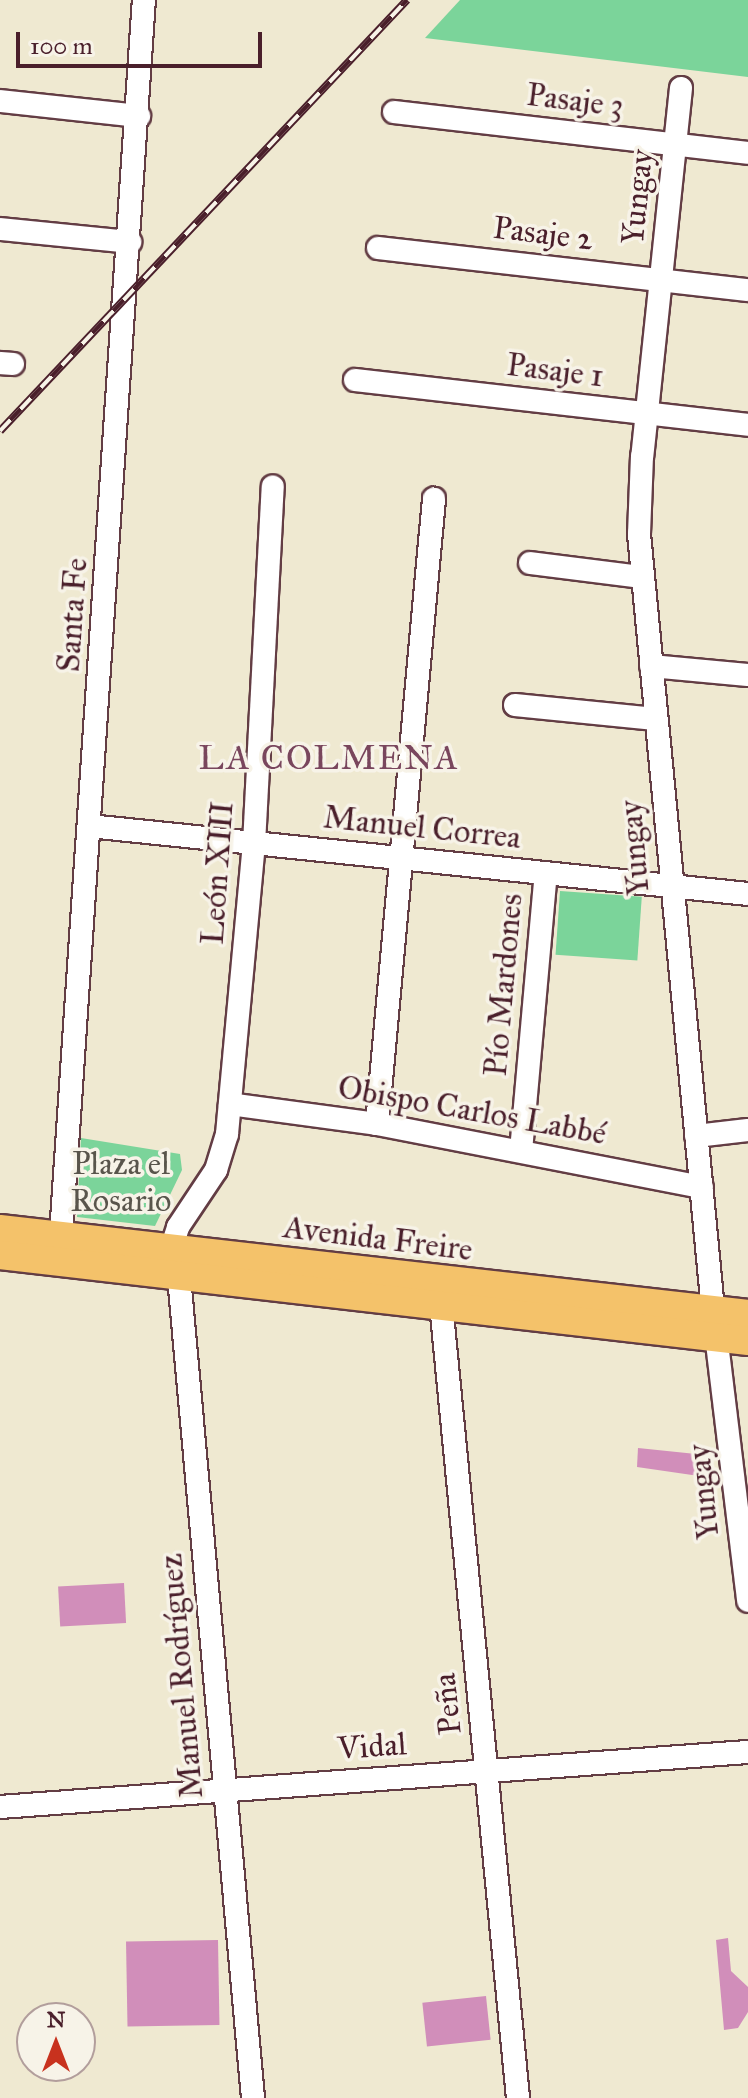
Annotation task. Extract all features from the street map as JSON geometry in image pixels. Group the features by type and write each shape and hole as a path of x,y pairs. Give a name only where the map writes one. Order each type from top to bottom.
{"main road":[{"name":"Avenida Freire","path":"0,1229 61,1235 174,1261 441,1304 748,1341"},
{"path":"12,1257 61,1235"},
{"name":"Avenida Freire","path":"12,1257 174,1261 748,1314"}],"street":[{"name":"Santa Fe","path":"61,1235 139,116 144,0"},
{"name":"Yungay","path":"681,88 639,501 641,577 713,1310 720,1338 748,1601"},
{"path":"0,101 139,116"},
{"name":"Pasaje 3","path":"394,112 748,153"},
{"path":"0,229 130,242"},
{"name":"Pasaje 2","path":"378,248 748,290"},
{"name":"Pasaje 1","path":"355,380 748,425"},
{"name":"León XIII","path":"174,1261 178,1227 221,1160 230,1104 254,844 273,487"},
{"path":"377,1124 434,499"},
{"path":"530,563 641,577"},
{"path":"651,666 748,675"},
{"path":"515,705 655,719"},
{"name":"Manuel Correa","path":"89,826 748,894"},
{"name":"Pío Mardones","path":"521,1151 546,873"},
{"name":"Obispo Carlos Labbé","path":"230,1104 377,1124 702,1187"},
{"path":"696,1136 748,1130"},
{"name":"Manuel Rodríguez","path":"174,1261 253,2098"},
{"name":"Peña","path":"441,1304 518,2098"},
{"name":"Vidal","path":"0,1807 748,1752"}],"green space":[{"path":"460,0 748,0 748,77 425,38"},
{"path":"560,891 642,897 637,961 556,955"},
{"name":"Plaza el Rosario","path":"81,1138 180,1154 182,1170 155,1226 77,1217"}],"building":[{"path":"638,1448 696,1454 699,1476 637,1467"},
{"path":"124,1583 126,1623 60,1626 58,1586"},
{"path":"728,1938 731,1971 748,1987 748,2012 738,2028 724,2030 716,1940"},
{"path":"218,1940 219,2025 127,2027 126,1942"},
{"path":"486,1996 491,2040 427,2046 422,2003"}],"railway":[{"path":"0,431 407,0"}],"district":[{"name":"LA COLMENA","path":"329,758"}]}
